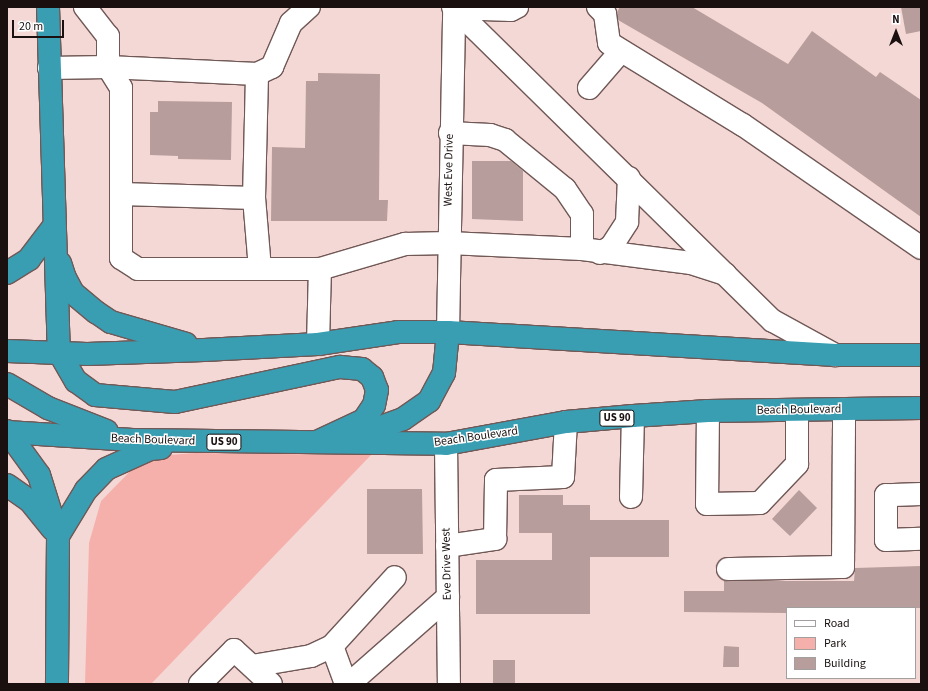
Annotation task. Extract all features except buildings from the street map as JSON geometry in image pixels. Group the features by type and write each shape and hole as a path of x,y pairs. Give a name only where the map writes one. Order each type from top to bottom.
{"highway":[{"path":"44,7 49,60"},
{"path":"48,7 59,352 76,381 95,395 175,402 340,367 362,369 372,377 377,390 374,405 364,420 324,444"},
{"path":"7,273 29,259 54,226"},
{"path":"54,226 65,278 73,293 88,308 111,322 204,350"},
{"path":"7,351 59,352 204,350 318,344 398,332 448,332 835,355 921,355"},
{"path":"324,444 403,419 429,401 444,373 448,332"},
{"path":"7,384 48,408 133,440"},
{"name":"Beach Boulevard","path":"7,432 133,440 324,444 446,444 566,422 633,416 708,411 921,408"},
{"path":"7,432 39,475 58,536 57,684"},
{"path":"58,536 86,490 106,469 150,449 234,442"},
{"path":"7,485 30,501 58,536"}],"street":[{"path":"85,7 108,36 108,67 121,88 121,258 138,269 320,269 405,244 448,243 591,251 691,263 725,274"},
{"path":"49,60 108,67 257,74 272,67 291,23 309,7"},
{"path":"454,7 511,10 517,7"},
{"path":"454,7 773,321 835,355"},
{"name":"West Eve Drive","path":"448,332 450,133 454,7"},
{"path":"598,7 605,14 609,43 743,125 921,248"},
{"path":"589,88 621,50"},
{"path":"257,74 254,198 260,269"},
{"path":"450,133 490,135 505,140 565,189 582,214 591,251"},
{"path":"591,251 611,247 627,222 629,178"},
{"path":"121,194 254,198"},
{"path":"318,344 320,269"},
{"path":"728,569 843,567 844,409"},
{"path":"708,411 707,504 760,503 797,464 797,410"},
{"path":"631,497 633,416"},
{"path":"447,546 495,539 496,480 563,477 566,422"},
{"name":"Eve Drive West","path":"446,444 449,684"},
{"path":"921,494 886,495 886,540 921,539"},
{"path":"252,666 311,656 332,646 395,577"},
{"path":"349,684 448,597"},
{"path":"332,646 346,684"},
{"path":"200,684 234,650 271,684"}],"green space":[{"path":"195,453 371,455 151,684 85,684 89,543 101,501 144,457"}]}
